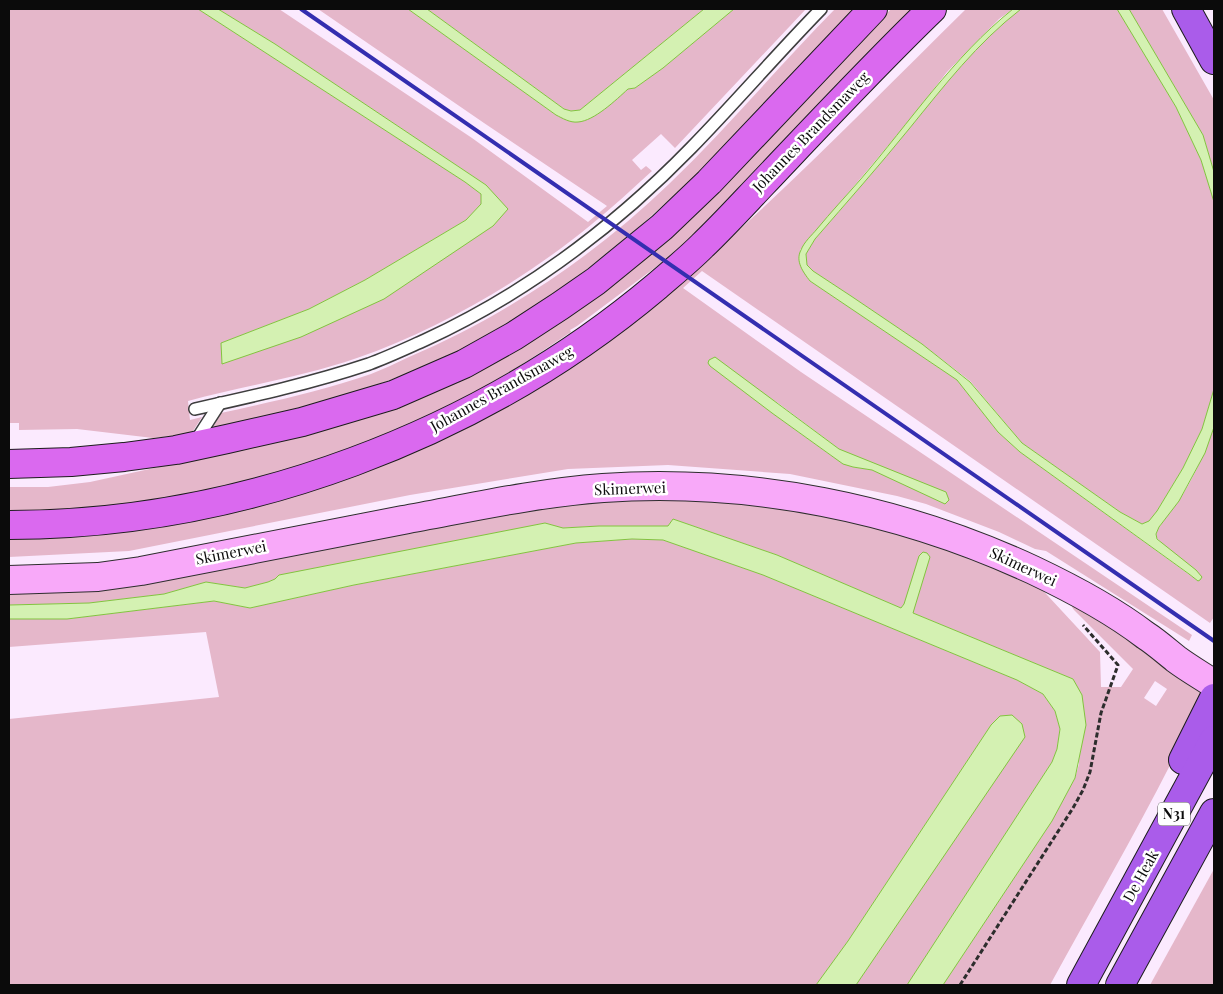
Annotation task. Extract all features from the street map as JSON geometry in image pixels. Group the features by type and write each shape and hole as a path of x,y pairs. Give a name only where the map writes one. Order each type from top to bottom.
{"highway":[{"path":"1186,9 1214,60"},
{"name":"N31","path":"1134,888 1166,794 1214,698"},
{"name":"De Heak","path":"1081,985 1214,740"},
{"name":"N31","path":"1120,985 1214,813"},
{"name":"N31","path":"1166,903 1214,851"}],"main road":[{"path":"9,464 71,462 124,457 193,446 302,422 392,395 464,364 522,331 596,281 662,227 709,182 873,9"},
{"name":"Johannes Brandsmaweg","path":"9,525 54,525 110,521 182,510 247,496 317,474 411,439 487,401 582,344 630,308 701,248 876,64 932,9"}],"street":[{"name":"Skimerwei","path":"9,580 98,577 141,571 500,500 563,492 604,488 646,487 736,490 834,503 898,519 991,552 1033,570 1086,598 1144,634 1214,684"}],"lane":[{"path":"195,409 287,388 370,364 455,326 528,283 594,236 660,178 691,148 821,9"},
{"path":"193,446 220,403"}],"path":[{"path":"960,985 1068,816 1083,790 1090,772 1101,713 1118,665 1080,622"}],"shaded area":[{"path":"9,9 198,9 481,194 482,204 466,220 365,280 309,309 221,343 222,363 493,226 486,185 275,44 218,9 279,9 472,138 588,222 607,206 318,9 408,9 556,115 594,116 628,89 635,88 663,68 734,9 806,9 675,148 661,134 632,160 641,170 646,166 652,171 615,205 566,245 510,283 450,318 419,333 357,358 315,371 188,401 190,420 202,417 191,434 153,438 77,429 19,430 19,423 9,423"},
{"path":"198,9 218,9 275,44 486,185 508,209 493,226 384,299 301,337 222,364 221,343 309,309 365,280 466,220 481,204 481,194"},
{"path":"408,9 427,9 564,109 571,111 580,110 704,9 734,9 663,68 635,88 628,89 591,118 575,122 556,115"},
{"path":"427,9 704,9 580,110 571,111 564,109"},
{"path":"835,9 855,9 735,137 691,180 639,227 560,291 511,322 461,350 415,371 334,400 211,431 221,413 353,380 371,374 445,341 513,303 579,260 640,211 669,184 712,141"},
{"path":"891,9 913,9 737,194 676,252 570,330 571,332 481,389 384,436 295,469 249,482 157,502 111,508 9,512 9,487 48,487 90,482 292,438 599,294 687,223"},
{"path":"966,9 1013,9 999,19 947,72 909,121 800,250 810,281 957,380 998,432 1020,452 1198,581 1157,538 1156,534 1160,525 1189,484 1203,456 1214,427 1214,617 1210,623 702,271 683,288 801,372 1192,635 1189,641 1046,551 1035,549 999,532 926,504 897,496 790,474 668,465 568,469 410,495 129,551 9,557 9,539 74,537 140,531 205,519 269,503 332,483 394,460 454,432 512,401 592,352 664,296 753,217","holes":["708,363 778,403 839,449 905,484 872,470 853,467 833,457"]},
{"path":"1013,9 1021,9 975,51 815,239 806,254 807,265 813,271 922,344 970,382 1022,443 1120,512 1142,524 1149,521 1157,511 1183,468 1202,429 1214,389 1214,427 1205,453 1179,501 1159,527 1156,534 1157,539 1196,570 1202,577 1198,581 1020,452 998,432 957,380 810,281 799,262 799,254 808,239 860,180 951,69 991,28"},
{"path":"1021,9 1117,9 1176,107 1201,160 1214,202 1214,389 1202,429 1183,468 1149,522 1142,524 1120,512 1022,443 970,381 922,344 813,271 807,265 806,254 815,239 975,51"},
{"path":"1117,9 1129,9 1203,135 1214,172 1214,202 1201,160 1176,107"},
{"path":"1129,9 1162,9 1214,100 1214,172 1203,135"},
{"path":"715,357 839,449 946,492 949,500 945,504 872,470 843,464 710,366 709,360"},
{"path":"650,499 742,503 821,515 918,537 1036,583 1100,652 1101,687 1121,687 1133,669 1074,610 1072,607 1075,603 1206,691 1170,766 1050,985 943,985 1052,821 1075,778 1079,764 1073,679 913,613 913,610 904,604 901,608 777,555 673,519 668,526 562,528 545,523 275,579 245,588 206,582 164,594 89,603 9,605 9,592 541,506","holes":["1155,681 1167,689 1156,706 1144,698"]},
{"path":"673,519 777,555 901,608 904,604 919,556 923,552 927,553 930,557 913,613 1073,679 1082,695 1086,725 1075,778 1052,821 943,985 907,985 1052,762 1057,749 1060,729 1055,711 1043,694 1017,680 763,575 663,540 632,539 576,543 354,585 250,608 214,601 67,619 9,619 9,605 89,603 164,594 206,582 245,588 268,582 279,575 545,523 563,528 668,526"},
{"path":"632,539 663,540 763,575 1017,680 1043,694 1055,711 1060,729 1057,749 1052,762 907,985 856,985 900,920 991,725 848,941 816,985 9,985 9,719 219,697 206,632 9,647 9,619 67,619 214,601 250,608 354,585 576,543"},
{"path":"1012,715 1022,724 1025,737 856,985 816,985 848,941 991,725 1000,716"},
{"path":"1214,869 1214,985 1150,985"}],"railway":[{"path":"301,9 1214,641"}]}
